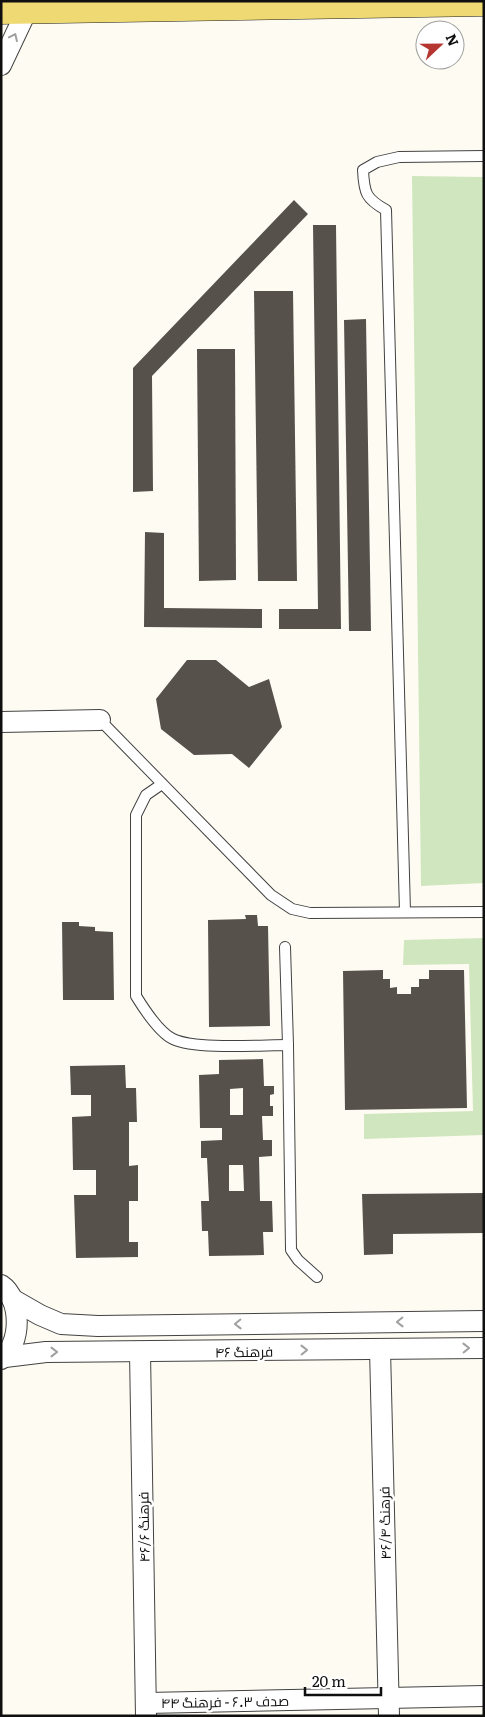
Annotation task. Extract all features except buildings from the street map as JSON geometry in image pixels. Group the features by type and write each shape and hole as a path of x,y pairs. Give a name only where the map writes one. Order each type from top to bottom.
{"main road":[{"path":"14,10 484,2"}],"street":[{"path":"1,65 14,10"},
{"path":"1,722 100,720"},
{"path":"3,1358 12,1346 16,1334 16,1310 5,1287"},
{"name":"فرهنگ ۴۶","path":"5,1287 40,1315 61,1324 98,1326 484,1321"},
{"name":"فرهنگ ۴۶","path":"3,1358 46,1352 484,1348"},
{"name":"فرهنگ ۴۶/۴","path":"380,1349 389,1707"},
{"name":"فرهنگ ۴۶/۶","path":"140,1352 146,1709"},
{"name":"صدف ۶.۳ - فرهنگ ۴۴","path":"146,1709 389,1707 484,1696"}],"lane":[{"path":"405,912 386,210 373,202 364,189 363,170 377,162 399,156 484,156"},
{"path":"100,720 271,896 292,909 310,913 484,912"},
{"path":"162,784 146,795 136,815 136,996 150,1018 172,1039 199,1045 288,1045"},
{"path":"285,947 291,1250 298,1260 317,1277"}],"green space":[{"path":"412,176 484,177 484,883 421,886"},
{"path":"484,938 484,1135 364,1139 364,1114 473,1111 469,964 403,965 404,940"}]}
